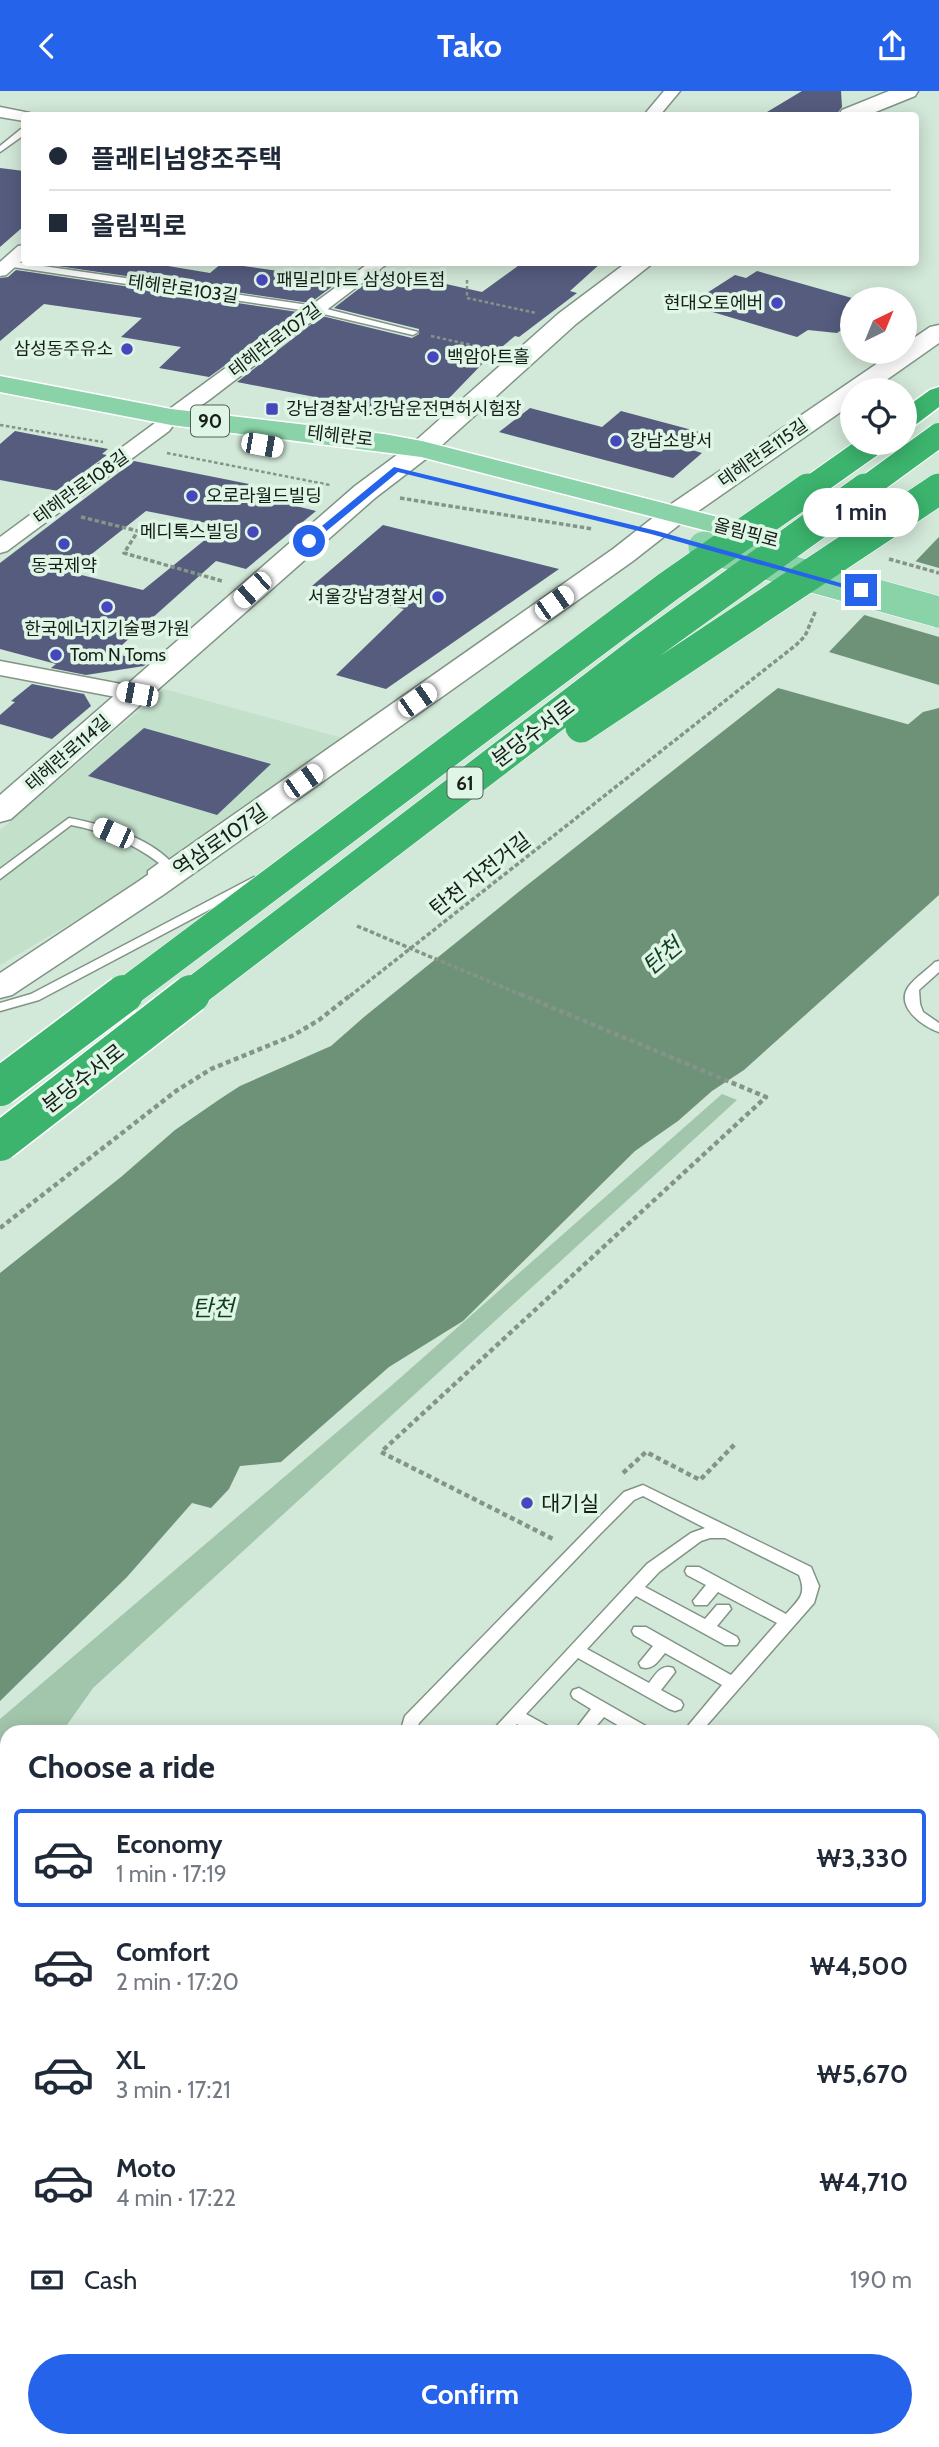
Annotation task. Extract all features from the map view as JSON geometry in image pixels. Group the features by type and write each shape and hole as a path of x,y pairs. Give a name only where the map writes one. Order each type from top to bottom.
{"highway":[{"path":"917,411 939,395"},
{"name":"분당수서로","path":"0,1142 415,821 643,649 939,435"},
{"name":"분당수서로","path":"0,1087 669,586 857,455"},
{"path":"643,649 801,559 939,468"},
{"path":"415,821 519,769 939,489"}],"main road":[{"name":"테헤란로","path":"0,384 166,422 664,524"},
{"name":"테헤란로","path":"0,401 166,422 384,442 422,449 664,524"},
{"name":"올림픽로","path":"664,524 731,529 939,585"},
{"name":"올림픽로","path":"664,524 704,547 939,612"}],"street":[{"path":"654,112 672,91"},
{"path":"857,112 907,91"},
{"path":"0,112 21,116"},
{"name":"테헤란로103길","path":"4,267 21,253"},
{"name":"테헤란로107길","path":"166,422 375,266"},
{"name":"테헤란로114길","path":"0,811 365,492 422,449 568,319 637,266"},
{"name":"테헤란로115길","path":"872,378 939,332"},
{"name":"테헤란로115길","path":"664,524 840,400"},
{"name":"테헤란로108길","path":"0,547 166,422"},
{"name":"역삼로107길","path":"0,988 127,904 664,524"},
{"path":"0,668 137,694"}],"lane":[{"path":"0,150 21,133"},
{"name":"테헤란로103길","path":"4,267 315,309 413,332"},
{"path":"0,875 69,821 97,826 154,853 166,863 139,885 127,904"},
{"path":"0,1007 35,997 256,881"},
{"path":"939,965 914,989 912,1004 923,1021 939,1028"},
{"path":"410,1725 411,1720 629,1496 643,1490 804,1571 811,1586 808,1599 697,1725"},
{"path":"506,1725 653,1569 696,1537 709,1532 730,1532"},
{"path":"693,1570 788,1622"},
{"path":"701,1601 717,1583"},
{"path":"634,1588 731,1641"},
{"path":"707,1627 723,1609"},
{"path":"639,1631 733,1684"},
{"path":"646,1663 663,1645"},
{"path":"576,1650 675,1705"},
{"path":"651,1691 667,1672"},
{"path":"579,1694 631,1725"},
{"path":"587,1725 602,1708"},
{"path":"515,1715 533,1725"}],"path":[{"path":"467,280 467,298 568,319"},
{"path":"413,332 524,357"},
{"path":"0,425 135,447 365,492 593,529"},
{"path":"49,509 138,531 124,553 252,590"},
{"name":"탄천 자전거길","path":"0,1228 176,1091 211,1069 292,1037 319,1020 796,645 805,636 819,603"},
{"path":"357,926 766,1097 381,1452 552,1540 561,1531"},
{"path":"618,1478 646,1452 700,1480 735,1444"}],"shaded area":[{"path":"164,689 350,740 150,877 0,965 0,830"},
{"path":"722,1094 737,1100 93,1688 67,1725 0,1725 0,1719 391,1386"}],"water":[{"path":"939,537 939,685 829,652 935,541"},
{"name":"탄천","path":"778,688 939,733 939,895 744,1070 712,1091 678,1121 635,1151 463,1321 389,1367 281,1462 240,1466 229,1489 211,1508 192,1503 127,1577 0,1701 0,1273 121,1177 175,1130 220,1099 240,1086 331,1046 526,886"}],"pier":[{"path":"911,560 939,568 939,637 861,614"}],"building":[{"path":"802,91 841,91 842,107 838,112 767,112"},
{"path":"0,168 21,171 21,229 0,247"},
{"path":"57,266 168,266 210,273 218,266 243,266 341,280 310,303"},
{"path":"518,266 598,266 570,291 577,293 519,337 515,336 486,360 429,419 237,382 322,316 412,338 419,334 419,329 334,308 383,270 482,292"},
{"path":"16,270 298,312 209,377 159,368 181,347 121,337 142,318 44,304 0,341 0,278 8,277"},
{"name":"현대오토에버","path":"757,271 840,295 840,331 808,330 797,337 699,308 710,301 699,298 735,275 746,278"},
{"name":"강남소방서","path":"530,408 602,427 621,411 707,434 689,449 702,453 673,478 499,432"},
{"path":"15,431 108,449 102,454 107,455 58,491 0,480 0,444"},
{"path":"134,461 249,484 240,492 316,511 246,569 216,561 113,653 148,662 144,666 86,675 51,668 56,664 0,649 0,563","holes":["146,511 222,526 143,590 69,572"]},
{"name":"서울강남경찰서","path":"383,525 559,569 386,689 336,675 404,609 312,586"},
{"path":"32,684 84,694 91,706 52,739 0,724 0,715 15,702 11,701"},
{"path":"144,728 271,764 217,815 88,776"}],"waterway":[{"name":"탄천","path":"869,781 939,722"}],"place":[{"name":"패밀리마트 삼성아트점","path":"262,280"},
{"name":"현대오토에버","path":"777,303"},
{"name":"삼성동주유소","path":"127,349"},
{"name":"백암아트홀","path":"433,357"},
{"name":"강남경찰서.강남운전면허시험장","path":"272,409"},
{"name":"강남소방서","path":"616,441"},
{"name":"오로라월드빌딩","path":"192,496"},
{"name":"메디톡스빌딩","path":"253,532"},
{"name":"동국제약","path":"64,544"},
{"name":"서울강남경찰서","path":"438,597"},
{"name":"한국에너지기술평가원","path":"107,607"},
{"name":"Tom N Toms","path":"56,655"},
{"name":"대기실","path":"527,1503"}],"route":[{"path":"309,541 365,492 397,469 654,532 861,590"}]}
